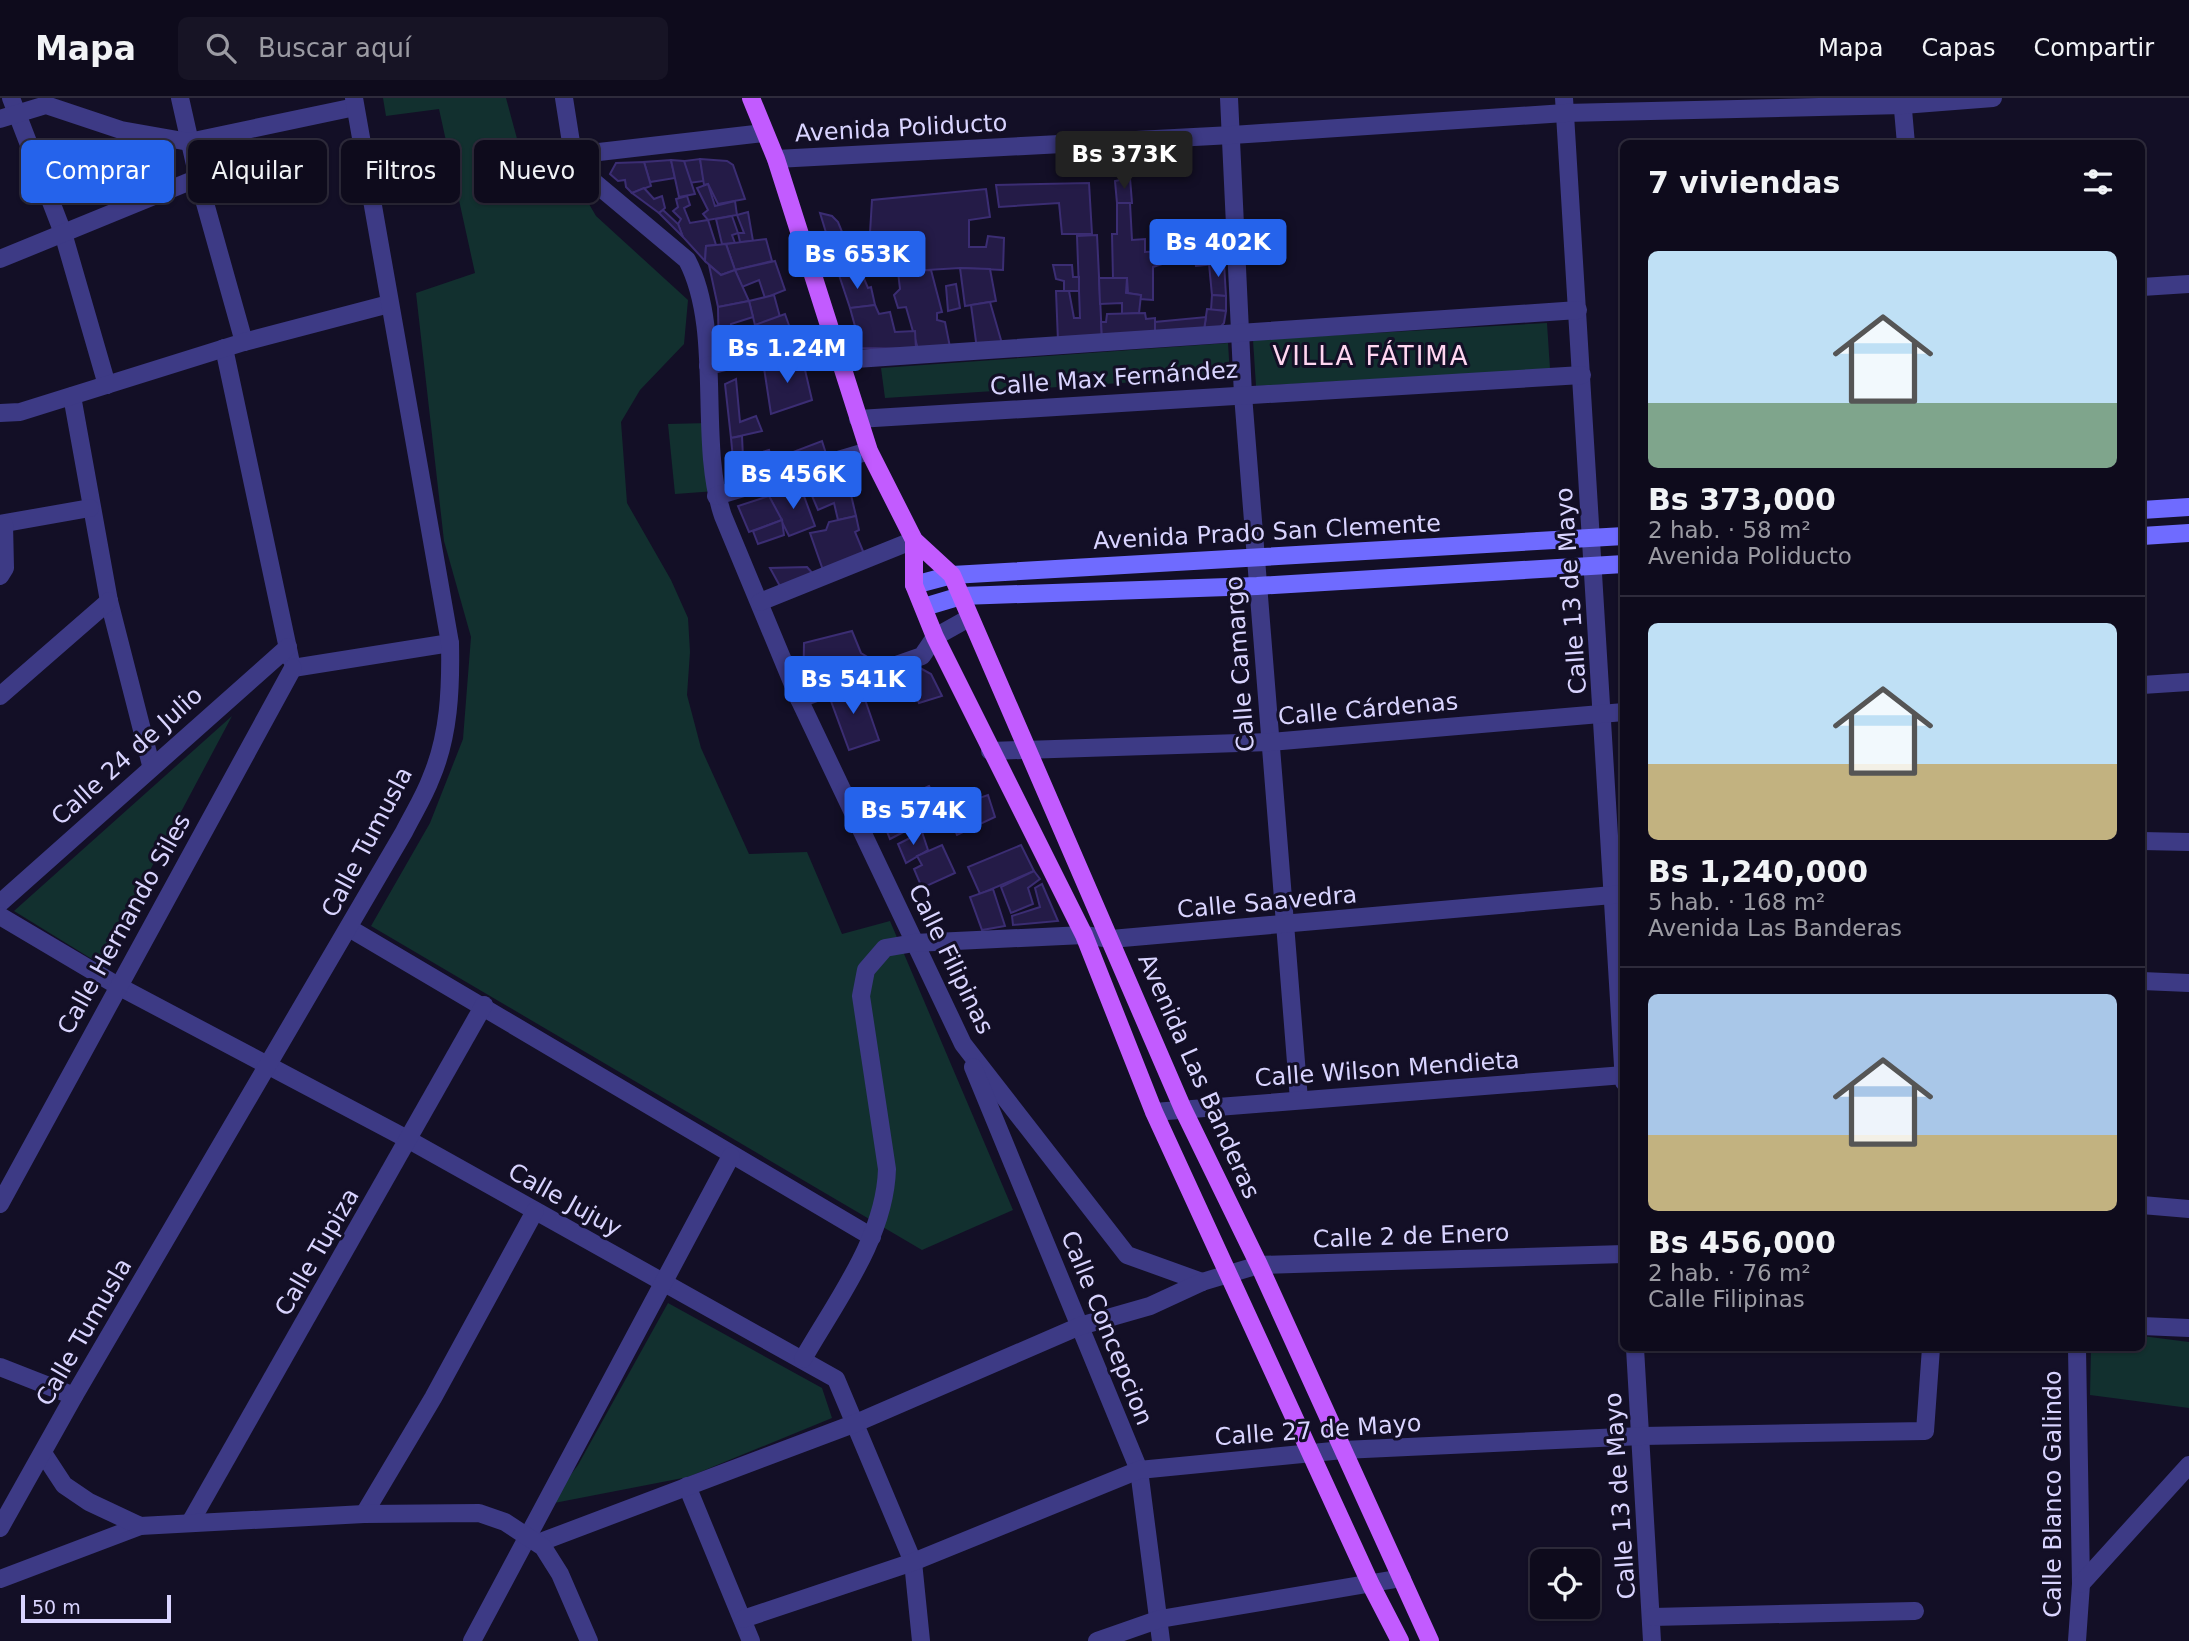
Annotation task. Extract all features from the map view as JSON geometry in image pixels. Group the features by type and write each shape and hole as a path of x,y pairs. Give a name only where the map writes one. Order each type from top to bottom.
{"main road":[{"name":"Avenida Las Banderas","path":"751,98 776,159 869,451 914,540 952,575 1183,1109 1259,1265 1430,1641"},
{"path":"2145,510 2189,507"},
{"path":"2145,536 2189,533"},
{"name":"Avenida Prado San Clemente","path":"914,585 952,575 1620,536"},
{"name":"Avenida Las Banderas","path":"914,540 914,585 935,637 1084,935 1154,1112 1371,1585 1400,1641"},
{"name":"Avenida Prado San Clemente","path":"924,607 961,596 1257,586 1620,564"}],"street":[{"path":"180,98 189,140"},
{"name":"Calle Filipinas","path":"564,98 571,140"},
{"name":"Calle Camargo","path":"1229,98 1243,395 1287,925 1298,1100"},
{"name":"Avenida Poliducto","path":"776,159 1231,135 1564,105 1902,102 1993,98"},
{"path":"197,140 354,102"},
{"name":"Calle Tumusla","path":"0,1528 74,1396 349,928 432,777 451,697 450,643 354,102"},
{"path":"1902,102 1906,140"},
{"path":"0,119 14,105 46,105 121,130 188,142"},
{"path":"14,105 63,233 107,385"},
{"name":"Calle 13 de Mayo","path":"1564,105 1592,566 1620,930"},
{"path":"599,152 764,133"},
{"path":"0,259 188,182"},
{"name":"Calle Filipinas","path":"599,189 687,260 696,276 708,366 716,496 799,699 964,1044 1127,1255 1202,1282"},
{"path":"205,203 244,342"},
{"path":"2145,286 2189,284"},
{"path":"0,413 20,412 244,342 389,304"},
{"path":"841,360 1578,310"},
{"path":"708,366 833,337"},
{"path":"225,348 293,668 450,643"},
{"name":"Calle Max Fernández","path":"858,419 1582,375"},
{"path":"72,396 90,508 109,601 151,765"},
{"path":"716,496 869,451"},
{"path":"0,576 5,568 2,524 90,508"},
{"path":"760,602 914,540"},
{"path":"0,696 109,601"},
{"path":"799,699 922,656 935,637 969,618"},
{"name":"Calle 24 de Julio","path":"0,903 151,765 288,647"},
{"name":"Calle Hernando Siles","path":"0,1204 293,668"},
{"path":"2145,685 2189,682"},
{"name":"Calle Cárdenas","path":"990,751 1270,742 1620,712"},
{"path":"2145,841 2189,842"},
{"name":"Calle Saavedra","path":"803,1359 872,1237 886,1192 887,1169 861,996 866,970 885,948 914,943 1084,935 1111,939 1619,894"},
{"name":"Calle Jujuy","path":"0,916 118,986 409,1140 803,1359 836,1379 856,1423"},
{"path":"349,928 484,1005 731,1156 872,1237"},
{"path":"2145,981 2189,983"},
{"name":"Calle Tupiza","path":"191,1521 484,1005"},
{"name":"Calle Concepcion","path":"964,1044 1139,1470 1161,1641"},
{"name":"Calle Wilson Mendieta","path":"1154,1112 1620,1075"},
{"path":"472,1641 533,1538 662,1282 731,1156"},
{"path":"2145,1205 2189,1209"},
{"path":"364,1514 433,1398 535,1211"},
{"name":"Calle 2 de Enero","path":"533,1538 687,1486 856,1423 1080,1326 1150,1306 1228,1273 1259,1265 1620,1254"},
{"path":"2145,1326 2189,1328"},
{"name":"Calle 13 de Mayo","path":"1635,1351 1652,1641"},
{"name":"Calle 27 de Mayo","path":"743,1619 914,1562 1139,1470 1311,1451 1642,1436 1925,1432 1931,1351"},
{"name":"Calle Blanco Galindo","path":"2077,1351 2081,1584 2077,1641"},
{"path":"0,1367 74,1396"},
{"path":"856,1423 914,1562 921,1641"},
{"path":"43,1453 64,1485 89,1502 140,1526"},
{"path":"2081,1584 2189,1465"},
{"path":"687,1486 751,1641"},
{"path":"0,1579 140,1526 191,1521 364,1514 479,1513 505,1521 533,1538 560,1574 589,1641"},
{"path":"1097,1641 1160,1619 1402,1578"},
{"path":"1652,1617 1915,1611"}],"green space":[{"path":"383,98 506,98 517,140 474,140 474,203 588,203 596,216 688,300 684,344 640,390 621,422 627,503 671,580 688,618 690,652 687,695 701,748 749,854 807,852 842,934 890,921 1013,1210 922,1250 371,926 430,823 463,739 471,637 444,541 416,293 475,273 460,203 460,140 446,140 439,109 386,116"},
{"path":"1547,323 1550,369 1256,386 1253,340"},
{"path":"1228,343 1230,376 885,398 881,368"},
{"path":"709,423 716,491 675,494 668,424"},
{"path":"232,716 100,964 14,911"},
{"path":"668,1303 822,1388 832,1418 688,1477 549,1504 578,1465"},
{"path":"2145,1336 2189,1342 2189,1408 2090,1395 2091,1351 2145,1351"}],"building":[{"path":"700,159 704,181 689,183 684,161"},
{"path":"700,159 727,161 733,165 745,199 718,204 708,184 704,185"},
{"path":"671,160 675,178 650,182 644,162"},
{"path":"671,160 684,161 695,194 679,197"},
{"path":"644,162 651,186 632,193 626,187 625,180 618,181 610,174 616,163"},
{"path":"1130,178 1132,203 1117,203 1115,181"},
{"path":"1089,183 1092,234 1062,234 1059,203 999,207 996,185"},
{"path":"708,184 715,206 735,201 737,215 708,220 703,214 708,210 697,188"},
{"path":"644,188 654,199 662,196 665,208 659,213 632,193"},
{"path":"986,189 990,217 969,220 969,247 986,247 988,236 1004,238 1003,270 960,268 877,273 870,233 872,200"},
{"path":"687,196 690,205 684,208 690,223 708,220 716,245 706,246 705,261 683,237 678,224 681,219 673,211 678,207 676,199"},
{"path":"1117,203 1130,203 1132,240 1145,239 1145,252 1165,251 1165,263 1153,267 1153,300 1140,299 1141,295 1128,293 1127,278 1113,278 1112,234 1117,234"},
{"path":"663,210 678,224 683,237 659,213"},
{"path":"748,212 753,241 740,242 738,233 744,233 737,215"},
{"path":"820,213 832,216 838,222 849,249 864,242 867,257 860,259 862,274 839,275"},
{"path":"732,216 738,233 732,235 735,243 722,244 716,219"},
{"path":"1097,235 1102,339 1058,341 1056,291 1069,291 1074,318 1080,318 1077,236"},
{"path":"766,239 772,261 735,270 726,244"},
{"path":"1223,241 1224,263 1196,266 1193,249"},
{"path":"726,244 735,270 721,275 705,261 706,246"},
{"path":"775,261 785,290 765,298 759,280 742,287 735,270"},
{"path":"1224,263 1226,296 1212,295 1209,264"},
{"path":"709,265 721,275 735,270 749,301 718,307"},
{"path":"1053,265 1072,265 1073,277 1079,277 1079,291 1064,291 1064,281 1056,279"},
{"path":"960,268 990,269 996,301 965,306"},
{"path":"931,270 942,312 937,313 937,320 945,322 950,347 918,349 906,307 898,308 894,295 900,289 898,272"},
{"path":"862,274 868,288 871,287 875,305 850,308 839,275"},
{"path":"1099,278 1127,278 1126,293 1141,295 1139,313 1122,314 1122,303 1100,304"},
{"path":"956,284 960,308 948,311 946,286"},
{"path":"774,295 780,317 755,325 749,301"},
{"path":"1212,295 1226,296 1226,311 1211,310"},
{"path":"749,301 753,317 731,324 730,334 739,335 742,358 719,363 718,307"},
{"path":"990,302 1003,347 977,349 971,305"},
{"path":"875,305 879,314 890,312 895,332 915,331 916,349 861,348 850,308"},
{"path":"1207,309 1226,311 1224,323 1217,331 1204,330"},
{"path":"1145,313 1146,319 1155,318 1155,338 1102,339 1101,322 1106,322 1107,314"},
{"path":"785,314 791,331 760,341 755,325"},
{"path":"1206,317 1204,330 1155,335 1155,322"},
{"path":"756,329 760,341 769,339 774,351 742,358 738,331"},
{"path":"798,329 803,344 774,351 769,339"},
{"path":"802,357 812,400 771,414 764,368"},
{"path":"736,379 740,422 756,416 762,431 731,438 725,384"},
{"path":"742,436 743,458 769,450 778,478 736,490 731,438"},
{"path":"822,441 829,463 799,471 793,452"},
{"path":"839,473 847,478 856,516 838,520 834,503 818,510 807,484"},
{"path":"801,488 815,526 789,536 769,496"},
{"path":"769,496 782,520 749,532 738,506"},
{"path":"856,516 859,530 855,532 865,556 824,573 810,533 826,530 829,522"},
{"path":"782,520 784,535 758,544 753,531"},
{"path":"807,567 815,576 781,588 770,568"},
{"path":"852,631 861,653 874,661 874,673 803,697 804,643"},
{"path":"920,668 931,674 942,696 919,703 915,694 905,697 900,677"},
{"path":"846,683 862,691 879,740 849,750 828,693"},
{"path":"929,786 942,812 890,839 878,809"},
{"path":"988,795 995,817 957,835 947,809"},
{"path":"922,832 928,850 906,863 898,844"},
{"path":"942,845 955,873 922,888 914,869 922,865 917,856"},
{"path":"1021,845 1034,871 980,894 968,867"},
{"path":"1034,871 1040,879 1028,888 1033,904 1011,913 1001,887"},
{"path":"1042,884 1058,921 1013,925 1012,916 1040,907 1035,888"},
{"path":"993,889 1005,926 982,930 970,897"}],"district":[{"name":"VILLA FÁTIMA","path":"1371,356"}]}
